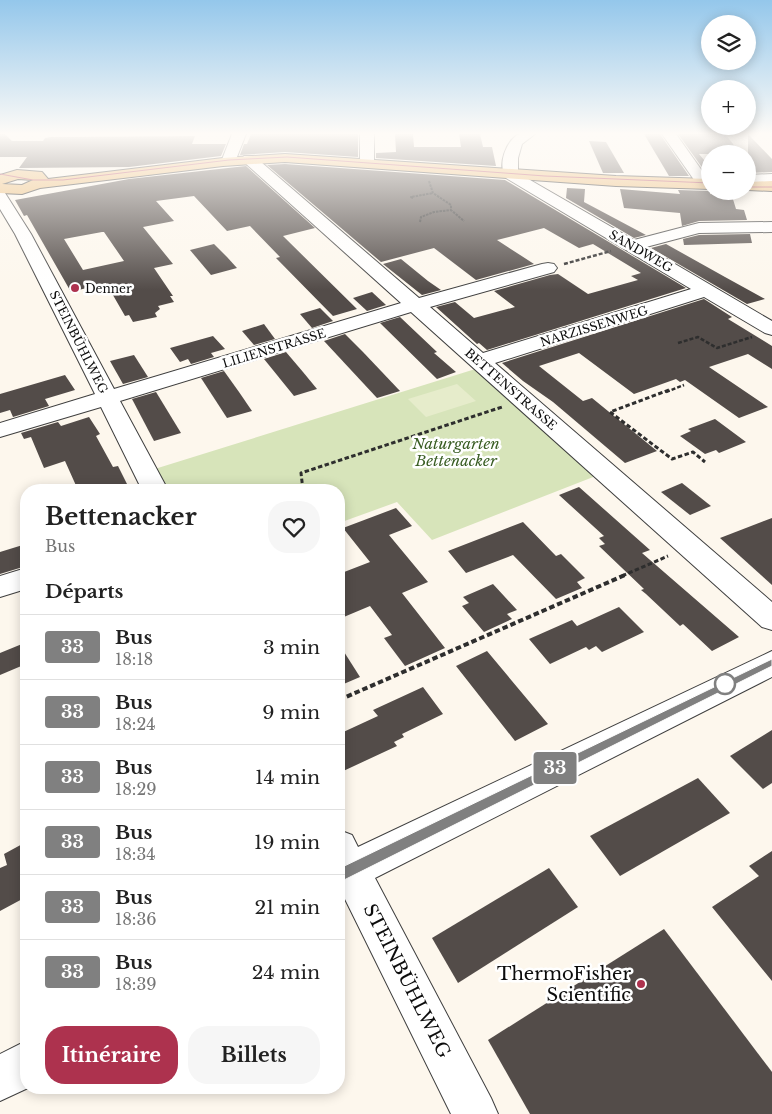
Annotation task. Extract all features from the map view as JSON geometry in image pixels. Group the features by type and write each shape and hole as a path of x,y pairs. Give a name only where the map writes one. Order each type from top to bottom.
{"main road":[{"path":"756,186 772,186"}],"street":[{"name":"STEINBÜHLWEG","path":"3,186 15,236 107,398 152,484"},
{"name":"BETTENSTRASSE","path":"270,186 416,305 772,619"},
{"name":"SANDWEG","path":"530,186 772,329"},
{"path":"631,246 698,228 772,227"},
{"name":"LILIENSTRASSE","path":"0,430 416,305 548,268"},
{"name":"NARZISSENWEG","path":"480,361 707,290"},
{"path":"0,587 20,580"},
{"path":"345,863 772,663"},
{"name":"STEINBÜHLWEG","path":"345,870 475,1114"},
{"path":"0,1079 20,1066"}],"path":[{"path":"430,186 433,193 450,204 451,210 464,221"},
{"path":"413,198 411,196 433,193"},
{"path":"420,222 421,218 434,212 451,210"},
{"path":"548,268 631,246"},
{"path":"678,344 698,337 717,348 754,336"},
{"path":"684,385 610,412 672,459 693,452 705,462"},
{"path":"302,484 301,473 524,400"},
{"path":"345,697 690,546"}],"green space":[{"name":"Naturgarten Bettenacker","path":"485,366 606,472 432,540 397,502 345,521 345,484 152,484 145,472"},
{"path":"457,384 476,401 426,417 408,399"}],"building":[{"path":"91,186 268,186 315,228 283,236 357,309 333,316 276,258 280,257 250,226 227,231 194,196 156,201 174,221 143,227 173,264 154,268 173,296 170,296 174,302 158,306 160,309 155,313 157,317 133,322 129,315 125,316 106,283 71,292 27,215 24,216 15,200","holes":["104,232 124,261 83,270 64,239"]},
{"path":"292,186 515,186 686,288 487,350 479,343 477,344 436,307 455,302 474,318 515,307 494,291 550,275 558,274 588,294 638,280 631,276 641,273 593,244 579,248 544,228 497,240 534,264 476,280 434,248 381,262"},
{"path":"567,188 585,189 584,202 646,235 634,238 566,198"},
{"path":"620,189 680,194 678,190 701,191 701,200 733,200 736,209 744,210 747,220 699,221 682,226 680,213 624,208"},
{"path":"750,234 752,243 684,245 683,239 699,235"},
{"path":"214,244 237,268 211,275 190,250"},
{"path":"666,244 765,299 747,304 651,248"},
{"path":"401,259 441,290 422,295 383,264"},
{"path":"372,292 386,305 367,311 353,298"},
{"path":"704,299 732,317 728,319 772,346 772,369 748,354 709,367 768,407 739,418 685,380 680,382 676,379 634,394 579,353 539,366 583,401 592,398 657,451 625,463 553,402 523,381 502,363"},
{"path":"320,308 333,321 312,328 300,314"},
{"path":"400,317 437,352 434,353 456,372 437,379 380,323"},
{"path":"264,324 275,339 254,345 242,331"},
{"path":"345,334 400,391 377,398 324,341"},
{"path":"213,336 225,349 211,353 214,357 191,364 188,359 180,362 170,348"},
{"path":"286,352 317,389 294,396 264,359"},
{"path":"134,355 148,377 123,384 110,361"},
{"path":"224,371 252,411 227,418 201,378"},
{"path":"65,375 75,390 45,399 49,406 13,417 10,410 0,413 0,394"},
{"path":"156,392 181,433 154,441 132,399"},
{"path":"89,417 100,434 96,436 113,467 118,466 127,484 75,484 65,461 44,468 31,437 24,439 21,433 58,422 61,426"},
{"path":"715,419 746,442 719,453 716,450 705,454 680,436 691,431 688,429"},
{"path":"682,483 711,506 690,515 661,492"},
{"path":"579,487 650,550 642,553 739,637 712,651 683,624 680,626 641,590 644,589 599,546 605,544 599,538 604,536 559,495"},
{"path":"396,508 412,526 389,535 428,582 402,593 445,648 405,666 384,638 392,635 370,606 345,616 345,572 370,562 345,531 345,527"},
{"path":"772,518 772,585 720,538"},
{"path":"523,522 556,556 561,554 585,578 577,582 582,588 556,599 513,555 466,573 448,551"},
{"path":"20,546 20,568 0,574 0,552"},
{"path":"493,584 517,610 507,614 512,619 484,632 462,606 469,603 463,597"},
{"path":"619,607 644,632 602,652 596,646 589,650 586,647 550,664 529,639 572,620 577,626"},
{"path":"20,645 20,667 0,675 0,653"},
{"path":"487,651 548,724 515,741 456,666"},
{"path":"345,653 360,677 345,683"},
{"path":"423,687 443,714 402,734 404,737 394,742 397,746 345,770 345,731 378,716 373,710"},
{"path":"772,730 772,783 763,789 730,756"},
{"path":"698,778 730,813 620,876 590,836"},
{"path":"20,845 20,900 0,911 0,868 7,865 4,854"},
{"path":"772,851 772,981 712,907 759,876 749,866"},
{"path":"549,868 578,907 458,983 432,938"},
{"name":"ThermoFisher Scientific","path":"664,929 772,1072 772,1114 530,1114 488,1040"}],"tram line":[{"path":"756,187 772,187"}],"bus line":[{"name":"33","path":"345,872 725,684 772,663"}],"place":[{"name":"Denner","path":"75,288"},
{"name":"ThermoFisher Scientific","path":"641,984"}]}
